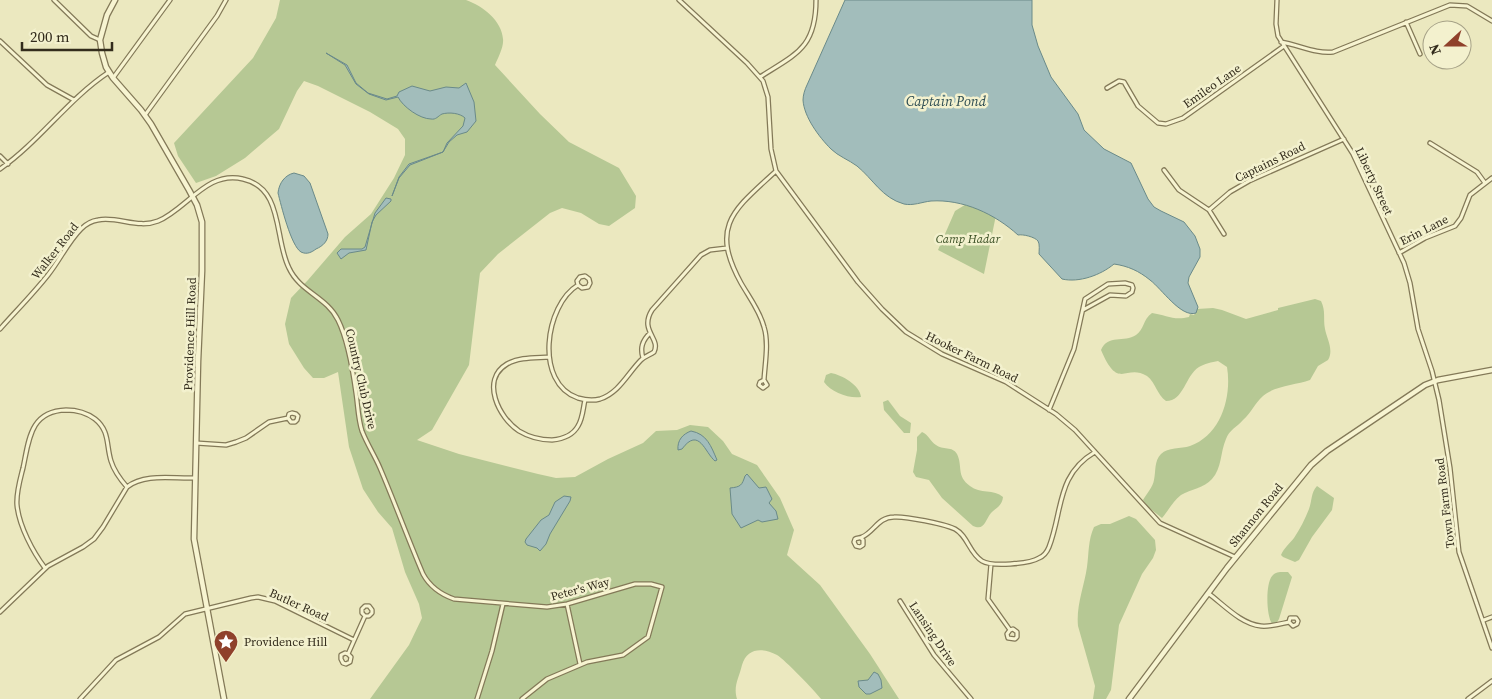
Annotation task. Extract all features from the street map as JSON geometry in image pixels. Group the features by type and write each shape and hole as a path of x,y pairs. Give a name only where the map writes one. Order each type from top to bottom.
{"street":[{"path":"54,0 91,36 100,40"},
{"name":"Providence Hill Road","path":"115,0 107,15 100,40 102,53 109,72 145,116 192,196 200,215 203,239 194,540 224,699"},
{"path":"113,78 170,0"},
{"path":"145,116 217,16 226,0"},
{"name":"Hooker Farm Road","path":"679,0 760,77 766,86 768,97 771,149 776,171 858,282 901,328 942,354 1006,382 1068,423 1160,523 1235,557"},
{"path":"760,77 792,57 807,42 815,23 816,0"},
{"name":"Liberty Street","path":"1277,0 1276,28 1281,42 1360,166 1399,253 1407,273 1416,322 1434,381"},
{"path":"1281,42 1315,51 1333,52 1455,4 1471,8 1492,21"},
{"path":"1406,22 1420,54"},
{"path":"0,42 47,85 74,100"},
{"name":"Emileo Lane","path":"1106,88 1119,81 1124,82 1141,110 1158,123 1166,124 1183,118 1284,46"},
{"path":"0,169 22,152 74,100 109,72"},
{"name":"Captains Road","path":"1209,210 1230,192 1248,181 1344,139"},
{"path":"1430,143 1477,172 1485,183"},
{"path":"0,156 8,164"},
{"path":"1164,170 1179,190 1209,210 1224,234"},
{"path":"764,380 766,339 764,325 732,267 726,248 728,227 733,214 776,171"},
{"name":"Country Club Drive","path":"192,196 220,180 230,178 247,180 265,192 273,207 288,268 300,285 326,305 341,328 354,379 362,430 423,574 430,585 445,596 461,600 503,604"},
{"name":"Erin Lane","path":"1399,253 1425,238 1454,226 1461,218 1468,197 1492,178"},
{"name":"Walker Road","path":"0,329 45,279 71,241 85,225 104,219 143,224 157,222 192,196"},
{"path":"578,285 586,288 590,283 589,279 585,276 580,277 577,281 578,285 567,294 559,305 549,346 549,357 552,370 563,388 584,400 598,400 611,394 643,358 656,350 656,344 650,333 648,323 650,313 693,262 706,251 726,248"},
{"path":"1049,410 1074,349 1084,302 1087,296 1112,283 1125,282 1132,285 1132,292 1126,296 1110,295 1083,310"},
{"path":"643,358 642,343 650,333"},
{"path":"549,357 513,361 499,371 494,391 499,408 507,420 520,432 536,438 550,440 564,438 579,424 584,400"},
{"name":"Shannon Road","path":"1131,698 1235,557 1316,460 1410,395 1434,381 1492,370"},
{"name":"Town Farm Road","path":"1434,381 1450,468 1460,552 1492,648"},
{"path":"45,568 28,538 17,507 28,442 32,428 37,423 48,414 61,410 82,412 96,419 107,433 113,467 127,487"},
{"path":"196,443 226,445 234,443 246,438 270,422 288,418"},
{"path":"861,538 879,522 892,517 944,526 960,532 975,555 984,562 991,564 1030,561 1040,558 1046,553 1051,543 1061,499 1068,479 1081,463 1095,452"},
{"path":"0,612 45,568 94,539 127,487 148,478 195,478"},
{"path":"991,564 988,598 993,608 1010,630"},
{"name":"Peter's Way","path":"503,604 547,607 567,604 635,584 662,586 648,637 623,655 580,664"},
{"path":"1208,593 1252,624 1263,626 1289,622"},
{"name":"Butler Road","path":"80,699 116,660 159,637 185,614 251,598 269,599 354,640"},
{"name":"Lansing Drive","path":"900,601 934,656 971,699"},
{"path":"477,699 492,651 503,604"},
{"path":"522,699 542,682 580,664 567,604"},
{"path":"348,654 365,616"},
{"path":"1484,620 1492,617"},
{"path":"1468,699 1492,681"}],"green space":[{"path":"280,0 466,0 479,6 491,15 502,32 503,45 495,65 540,114 569,142 619,168 636,196 635,208 609,226 599,224 581,213 562,208 550,213 498,254 480,273 469,365 432,430 417,440 459,454 556,478 575,477 643,443 656,431 677,430 690,425 708,427 723,441 732,454 757,465 780,498 794,530 787,555 820,585 870,654 899,699 821,699 781,658 771,652 761,650 751,652 744,659 736,686 737,699 370,699 409,645 422,618 419,604 405,572 392,528 378,512 363,489 349,447 338,372 324,378 313,378 304,368 289,344 285,324 291,298 345,237 371,214 394,178 405,155 405,139 398,129 370,112 304,81 297,91 279,129 245,158 216,176 196,183 178,156 174,143 253,58 276,18"},
{"name":"Camp Hadar","path":"968,203 996,215 984,274 938,250 955,211"},
{"path":"1315,299 1321,301 1323,308 1325,329 1330,348 1328,360 1318,366 1310,380 1279,388 1263,396 1227,436 1218,470 1212,479 1181,495 1162,518 1148,507 1143,500 1153,483 1157,460 1167,450 1190,446 1201,441 1217,424 1226,402 1228,390 1227,367 1218,361 1199,367 1190,376 1181,393 1172,400 1166,401 1160,396 1147,376 1133,372 1123,374 1113,370 1107,363 1101,350 1104,345 1112,340 1136,335 1152,313 1174,318 1184,318 1189,317 1190,314 1194,315 1197,309 1213,308 1246,319 1278,310 1278,308"},
{"path":"831,373 850,381 857,388 861,397 846,396 827,386 824,382 826,375"},
{"path":"888,400 900,416 911,423 910,433 904,433 884,410 883,402"},
{"path":"922,432 938,446 950,449 957,454 961,475 970,486 1003,497 1000,504 982,526 973,526 942,498 929,480 916,477 913,472 917,437"},
{"path":"1317,486 1334,498 1332,510 1312,537 1299,560 1295,562 1281,555 1302,524"},
{"path":"1129,516 1136,519 1155,540 1156,550 1142,574 1119,625 1111,690 1106,699 1093,699 1095,686 1078,626 1079,604 1090,542 1094,527 1101,524 1110,524"},
{"path":"1288,572 1292,577 1279,619 1273,625 1268,608 1270,579 1274,574"}],"water":[{"name":"Captain Pond","path":"845,0 1032,0 1032,25 1038,46 1051,77 1078,114 1084,130 1104,149 1131,163 1148,199 1154,207 1184,222 1195,236 1200,249 1200,257 1189,277 1188,283 1198,307 1196,313 1184,311 1146,277 1124,266 1114,264 1103,272 1082,279 1062,279 1039,254 1039,242 1034,238 1018,235 989,214 967,205 931,201 911,205 896,201 884,193 857,166 831,149 809,120 803,98 806,87"},
{"path":"326,53 347,65 356,83 368,93 387,99 397,96 399,92 412,86 430,91 446,87 459,88 466,83 474,102 476,121 467,132 457,135 449,142 443,152 447,143 463,126 465,118 463,116 448,113 434,119 422,117 412,112 398,97 386,100 369,94 356,84 345,65"},
{"path":"443,152 410,165 399,178 392,196 399,177 409,164"},
{"path":"294,173 304,176 310,183 328,234 323,245 307,253 301,252 294,242 278,193 283,180"},
{"path":"386,198 391,199 376,215 373,221 375,213"},
{"path":"371,226 366,250 349,253 341,259 337,253 341,249 362,249 365,247"},
{"path":"691,431 705,438 717,460 715,461 701,443 697,441 693,440 678,450 678,443 681,438"},
{"path":"747,474 759,488 766,487 772,499 769,503 776,511 778,519 762,522 758,520 741,528 732,514 730,488 740,485"},
{"path":"564,496 571,497 570,501 546,544 540,551 527,545 526,539 541,520 549,515 555,502"},
{"path":"874,672 878,674 881,680 882,688 866,694 859,687 858,681 868,680"}],"place":[{"name":"Providence Hill","path":"226,663"}]}
